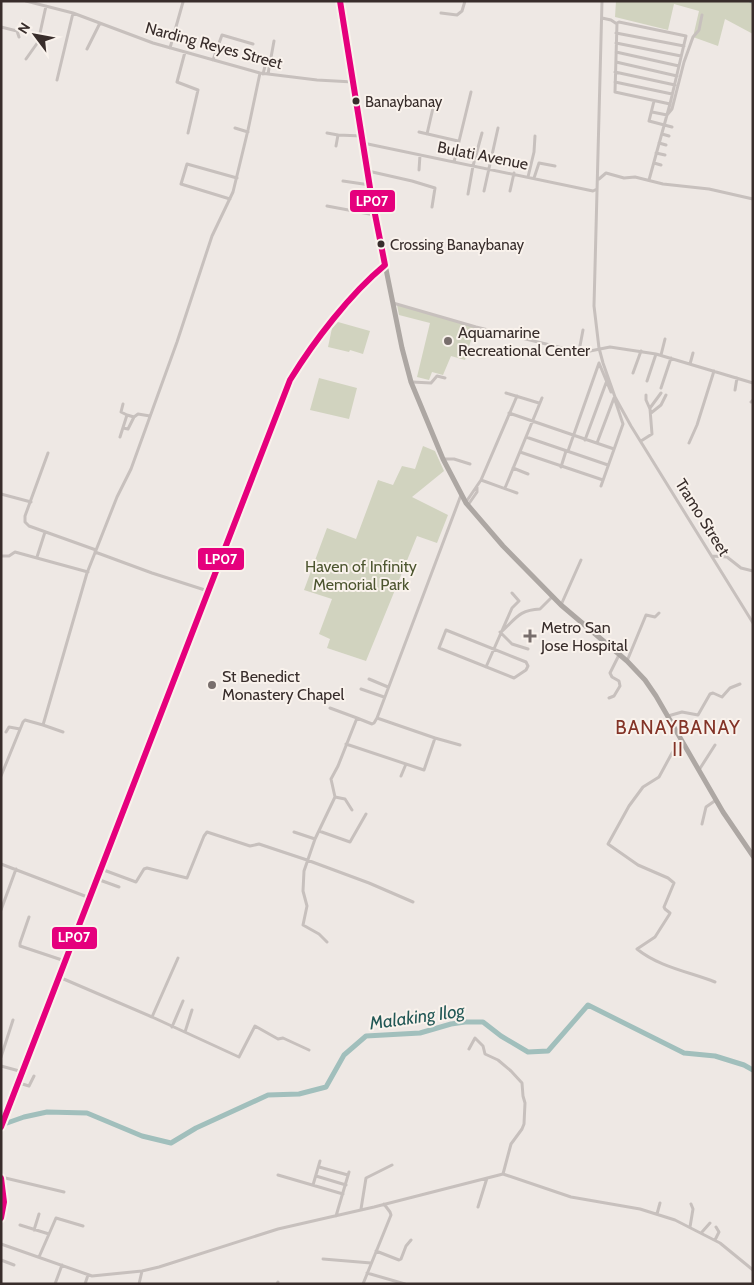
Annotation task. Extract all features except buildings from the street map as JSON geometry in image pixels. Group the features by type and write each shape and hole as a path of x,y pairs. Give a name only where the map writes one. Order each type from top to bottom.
{"highway":[{"path":"340,1 375,215 411,382 460,495 503,546 552,597 619,654 645,680 716,800 753,856"}],"main road":[{"path":"1,1128 290,380 307,353 367,280 385,264"},
{"path":"1,1176 4,1202 1,1220"}],"street":[{"name":"Narding Reyes Street","path":"26,1 73,13 170,48 264,74 353,82"},
{"path":"441,12 456,15 462,10 465,1"},
{"name":"Tramo Street","path":"602,1 594,306 599,348 615,397 631,426 753,622"},
{"path":"170,48 183,2"},
{"path":"26,60 38,42 46,6"},
{"path":"57,80 73,13"},
{"path":"667,115 672,109 684,62 693,37 699,30 702,15"},
{"path":"602,18 617,24 619,22 686,36 675,85 649,180"},
{"path":"87,49 100,23"},
{"path":"617,24 614,92 670,104"},
{"path":"1,27 17,31 19,37"},
{"path":"616,33 684,46"},
{"path":"213,60 222,35 253,44"},
{"path":"43,726 88,572 116,497 131,469 212,236 230,199 264,74 270,62 274,41"},
{"path":"616,43 681,56"},
{"path":"185,52 177,82 198,90 188,133"},
{"path":"616,52 679,66"},
{"path":"616,62 677,76"},
{"path":"615,72 675,85"},
{"path":"615,82 672,94"},
{"path":"454,162 471,92"},
{"path":"654,101 649,120 672,126"},
{"path":"427,134 433,108"},
{"path":"652,112 667,115"},
{"path":"235,128 248,132"},
{"path":"484,191 498,128"},
{"path":"419,132 458,141"},
{"path":"468,194 482,133"},
{"path":"327,134 362,136"},
{"path":"662,134 668,136"},
{"path":"336,146 338,135"},
{"path":"528,176 534,152 535,136"},
{"name":"Bulati Avenue","path":"363,143 593,191 598,188"},
{"path":"659,144 666,145"},
{"path":"656,153 664,155"},
{"path":"419,170 420,155"},
{"path":"534,178 539,163 556,166"},
{"path":"654,163 661,165"},
{"path":"230,199 180,184 187,164 236,178"},
{"path":"368,171 436,188 432,207"},
{"path":"510,191 514,173"},
{"path":"598,179 606,173 624,178 635,176 663,184 709,189 753,199"},
{"path":"343,181 370,185"},
{"path":"327,206 375,215"},
{"path":"393,303 476,327 578,352 610,347 641,351 661,355 752,383"},
{"path":"578,352 583,330"},
{"path":"661,355 665,340"},
{"path":"633,373 641,351"},
{"path":"690,364 693,353"},
{"path":"647,381 656,354"},
{"path":"650,411 661,390 671,358"},
{"path":"561,467 599,363 623,424 601,486"},
{"path":"689,443 697,425 714,371"},
{"path":"411,382 431,383 437,376 445,378"},
{"path":"735,390 737,378"},
{"path":"585,440 607,382"},
{"path":"506,393 539,404"},
{"path":"641,441 652,434 650,411 646,395"},
{"path":"650,411 661,405 666,395"},
{"path":"467,504 481,480 517,396"},
{"path":"504,488 542,398"},
{"path":"597,444 614,398"},
{"path":"123,404 121,412 127,415 134,417 142,414 150,416"},
{"path":"509,413 614,449"},
{"path":"120,437 127,415"},
{"path":"123,428 128,429 134,417"},
{"path":"526,437 608,465"},
{"path":"520,452 603,480"},
{"path":"48,453 25,516 25,522 29,526 152,573 208,590"},
{"path":"443,459 454,459 470,464"},
{"path":"513,468 528,474"},
{"path":"481,480 517,492"},
{"path":"1,494 31,502"},
{"path":"330,708 374,724 460,495"},
{"path":"38,557 45,532"},
{"path":"1,556 9,556 16,552 88,572"},
{"path":"712,556 727,557 741,568 753,571"},
{"path":"560,605 581,560"},
{"path":"486,667 512,608 519,601 512,593"},
{"path":"500,632 522,613 528,609 540,609 552,597"},
{"path":"627,662 646,615 655,617 659,613"},
{"path":"446,630 526,662 528,666 515,678 486,667 440,648 446,630"},
{"path":"500,632 512,644 528,649"},
{"path":"609,698 614,696 620,686 619,681 612,677 610,673 619,654"},
{"path":"369,679 388,687"},
{"path":"668,716 682,712 698,715 710,694 722,696 730,688 740,684"},
{"path":"361,689 384,697"},
{"path":"327,942 319,934 303,925 307,906 304,891 304,871 315,839 335,796 331,779 356,718"},
{"path":"377,718 460,745"},
{"path":"1,776 24,721 63,732"},
{"path":"6,732 9,726 20,730"},
{"path":"346,744 424,770 435,738"},
{"path":"682,740 672,753 659,777 643,787 629,806 608,844 638,865 668,878 674,883 664,907 670,913 669,915 655,937 637,949 654,961 698,974 716,982"},
{"path":"699,770 715,745"},
{"path":"1,758 7,761"},
{"path":"401,776 406,764"},
{"path":"335,796 345,798 352,810"},
{"path":"702,824 706,806 716,800"},
{"path":"319,832 350,842 366,814"},
{"path":"100,869 136,882 144,869 147,868 188,878 207,832 250,846 259,844 307,860 413,902"},
{"path":"294,832 315,839"},
{"path":"1,864 90,898"},
{"path":"1,910 16,869"},
{"path":"97,879 119,888"},
{"path":"29,916 20,946 65,961"},
{"path":"152,1017 178,958"},
{"path":"59,977 239,1057 255,1026 278,1039 282,1038 309,1050"},
{"path":"172,1026 183,1001"},
{"path":"185,1032 192,1010"},
{"path":"1,1058 13,1020"},
{"path":"469,1050 475,1038 483,1046 485,1054 498,1060 522,1083 525,1103 524,1124 512,1144 504,1174"},
{"path":"1,1066 22,1072"},
{"path":"19,1083 29,1086 34,1076"},
{"path":"313,1185 320,1161"},
{"path":"361,1209 366,1178 392,1165"},
{"path":"319,1166 349,1173 336,1216"},
{"path":"1,1244 96,1277 142,1271 158,1268 278,1229 504,1174 571,1197 657,1214 702,1232 716,1240 753,1270"},
{"path":"278,1175 343,1194"},
{"path":"1,1176 64,1192"},
{"path":"316,1176 346,1185"},
{"path":"478,1206 487,1177"},
{"path":"657,1214 660,1203"},
{"path":"363,1284 391,1215 384,1204"},
{"path":"690,1227 693,1209 691,1204"},
{"path":"34,1230 39,1214"},
{"path":"39,1258 57,1218 83,1226"},
{"path":"702,1232 710,1223"},
{"path":"20,1225 49,1234"},
{"path":"716,1227 719,1232 716,1240"},
{"path":"376,1251 399,1260 411,1240"},
{"path":"324,1259 371,1263"},
{"path":"1,1260 14,1265"},
{"path":"55,1284 62,1265"},
{"path":"139,1284 142,1271"},
{"path":"367,1273 405,1284"},
{"path":"85,1284 88,1275"}],"green space":[{"path":"616,1 753,1 753,34 725,19 718,46 693,37 699,11 674,4 668,30 615,17"},
{"name":"Aquamarine Recreational Center","path":"397,305 475,327 465,360 451,356 443,375 432,372 429,380 417,377 430,323 399,315"},
{"path":"338,322 370,331 363,354 328,347 332,328"},
{"path":"319,378 357,388 349,419 310,410"},
{"name":"Haven of Infinity Memorial Park","path":"423,446 435,451 444,471 412,497 448,515 437,543 417,536 366,661 327,648 330,639 319,634 332,599 304,590 327,528 356,539 378,480 393,485 402,466 415,469"}],"waterway":[{"path":"748,1 753,4"},
{"name":"Malaking Ilog","path":"1,1123 47,1112 87,1113 142,1136 171,1143 196,1128 268,1095 299,1094 326,1087 344,1055 366,1036 420,1033 451,1024 483,1022 501,1036 528,1052 548,1051 588,1005 684,1053 715,1056 744,1065 753,1070"}],"transit line":[{"name":"LP07","path":"1,1127 290,380 333,319 385,265 371,194 340,1"},
{"name":"LP07","path":"1,1178 4,1202 1,1218"}],"place":[{"name":"Banaybanay","path":"356,101"},
{"name":"Crossing Banaybanay","path":"381,244"},
{"name":"Aquamarine Recreational Center","path":"448,341"},
{"name":"Metro San Jose Hospital","path":"530,636"},
{"name":"St Benedict Monastery Chapel","path":"212,685"}],"district":[{"name":"BANAYBANAY II","path":"678,738"}]}
